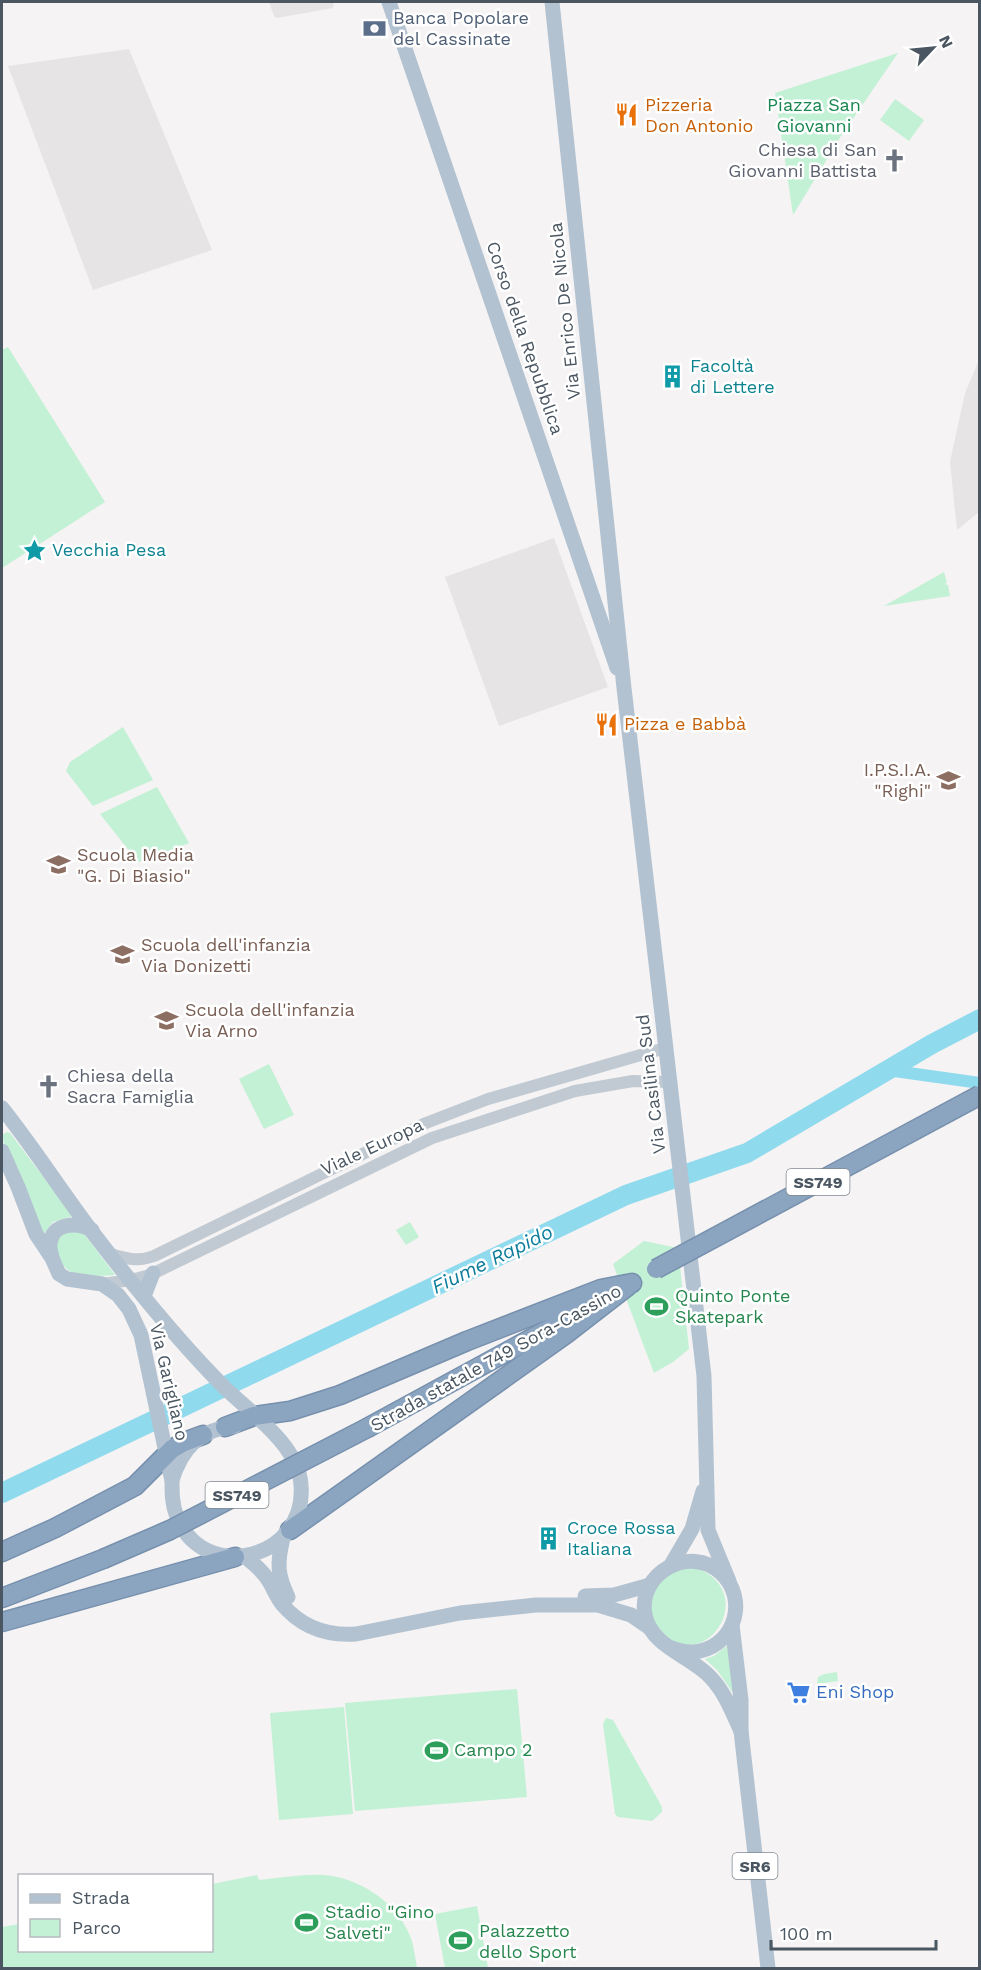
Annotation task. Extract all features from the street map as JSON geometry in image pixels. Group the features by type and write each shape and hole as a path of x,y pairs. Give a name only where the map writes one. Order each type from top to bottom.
{"highway":[{"name":"Strada statale 749 Sora-Cassino","path":"2,1598 170,1530 369,1427 656,1269 980,1095"},
{"path":"225,1426 250,1412 290,1411 340,1395 467,1341 601,1289 632,1283"},
{"path":"286,1534 566,1334 632,1283"},
{"path":"2,1552 55,1528 135,1485 164,1449 172,1449 203,1435"},
{"path":"2,1622 240,1557"}],"main road":[{"name":"Corso della Repubblica","path":"389,2 624,688"},
{"name":"Via Enrico De Nicola","path":"552,2 624,688"},
{"path":"601,621 617,616"},
{"name":"Via Casilina Sud","path":"624,688 669,1082 693,1263 704,1376 708,1530 729,1581"},
{"name":"Via Garigliano","path":"2,1108 92,1230 168,1327 250,1412 276,1434 284,1445"},
{"path":"2,1151 36,1234 52,1258 59,1274 67,1279 102,1284"},
{"path":"52,1258 50,1243 55,1231 66,1225 81,1224 92,1230"},
{"path":"144,1296 153,1273"},
{"name":"Via Garigliano","path":"102,1284 118,1295 129,1309 141,1335 172,1481"},
{"path":"286,1534 265,1550 240,1557 217,1554 200,1545 187,1533 177,1517 172,1500 172,1481 178,1463 188,1447 203,1435 225,1426 238,1425 256,1429 274,1437 284,1445 295,1460 301,1477 302,1496 298,1514 286,1534 278,1560 280,1579 290,1599 303,1613 322,1623 355,1626 458,1604 536,1596 598,1601 631,1616 650,1628"},
{"name":"Via Casilina Sud","path":"671,1565 692,1529 707,1477"},
{"path":"240,1557 259,1569 270,1582 280,1602 298,1620 319,1631 339,1636 460,1613 598,1601 614,1594 650,1585"},
{"path":"650,1628 645,1614 645,1599 650,1585 659,1573 671,1565 684,1561 697,1561 709,1565 729,1581"},
{"name":"SR6","path":"729,1581 737,1601 732,1625 741,1700 741,1731 768,1968"},
{"path":"669,1647 683,1652 698,1652 712,1647 724,1638 732,1625"},
{"name":"SR6","path":"650,1628 658,1639 705,1672 723,1692 741,1731"}],"street":[{"name":"Viale Europa","path":"111,1254 131,1260 143,1260 154,1256 426,1123 488,1099 665,1048"},
{"name":"Viale Europa","path":"102,1284 131,1280 153,1273 432,1138 575,1091 633,1081 669,1082"}],"shaded area":[{"path":"269,2 334,2 333,8 277,18"},
{"path":"129,49 212,250 93,290 8,66"},
{"path":"979,360 979,512 957,530 950,462 965,393"},
{"path":"554,538 608,687 499,726 445,577"}],"green space":[{"name":"Piazza San Giovanni","path":"898,53 841,136 793,215 775,93"},
{"path":"895,99 924,120 909,141 880,120"},
{"path":"8,347 105,502 2,568 2,350"},
{"path":"944,572 947,583 944,584 948,585 950,596 884,606"},
{"path":"123,727 153,780 93,806 66,771 70,762"},
{"path":"157,787 189,843 138,862 100,814"},
{"path":"269,1064 294,1115 264,1129 239,1079"},
{"path":"7,1132 73,1216 53,1222 43,1235 3,1140 2,1135"},
{"path":"410,1222 419,1237 406,1245 396,1230"},
{"path":"63,1231 80,1232 85,1235 115,1275 84,1276 68,1270 62,1264 55,1242"},
{"name":"Quinto Ponte Skatepark","path":"644,1241 678,1248 689,1349 654,1373 613,1264"},
{"path":"690,1566 712,1576 723,1591 726,1608 721,1624 711,1636 696,1644 680,1644 652,1624 649,1596 664,1574"},
{"path":"728,1645 733,1693 717,1670 705,1659 714,1656"},
{"path":"837,1672 838,1681 817,1684 818,1677"},
{"name":"Campo 2","path":"517,1689 527,1797 355,1811 345,1703"},
{"path":"344,1707 353,1814 279,1820 270,1713"},
{"path":"606,1718 613,1720 662,1807 662,1812 652,1821 618,1817 615,1814 603,1724"},
{"name":"Stadio \"Gino Salveti\"","path":"257,1875 259,1880 324,1875 352,1881 377,1895 398,1916 412,1941 417,1968 2,1968 2,1927 18,1924 18,1952 213,1952 213,1884"},
{"name":"Palazzetto dello Sport","path":"477,1906 488,1968 445,1968 435,1914"}],"waterway":[{"name":"Fiume Rapido","path":"2,1493 626,1195 747,1153 932,1044 980,1019"},
{"path":"887,1070 980,1083"}],"place":[{"name":"Banca Popolare del Cassinate","path":"375,28"},
{"name":"Pizzeria Don Antonio","path":"627,115"},
{"name":"Chiesa di San Giovanni Battista","path":"895,160"},
{"name":"Facoltà di Lettere","path":"672,376"},
{"name":"Vecchia Pesa","path":"34,550"},
{"name":"Pizza e Babbà","path":"606,724"},
{"name":"I.P.S.I.A. \"Righi\"","path":"949,780"},
{"name":"Scuola Media \"G. Di Biasio\"","path":"59,865"},
{"name":"Scuola dell'infanzia Via Donizetti","path":"123,955"},
{"name":"Scuola dell'infanzia Via Arno","path":"167,1020"},
{"name":"Chiesa della Sacra Famiglia","path":"49,1086"},
{"name":"Quinto Ponte Skatepark","path":"657,1306"},
{"name":"Croce Rossa Italiana","path":"549,1538"},
{"name":"Eni Shop","path":"798,1692"},
{"name":"Campo 2","path":"436,1750"},
{"name":"Stadio \"Gino Salveti\"","path":"307,1922"},
{"name":"Palazzetto dello Sport","path":"461,1941"}]}
